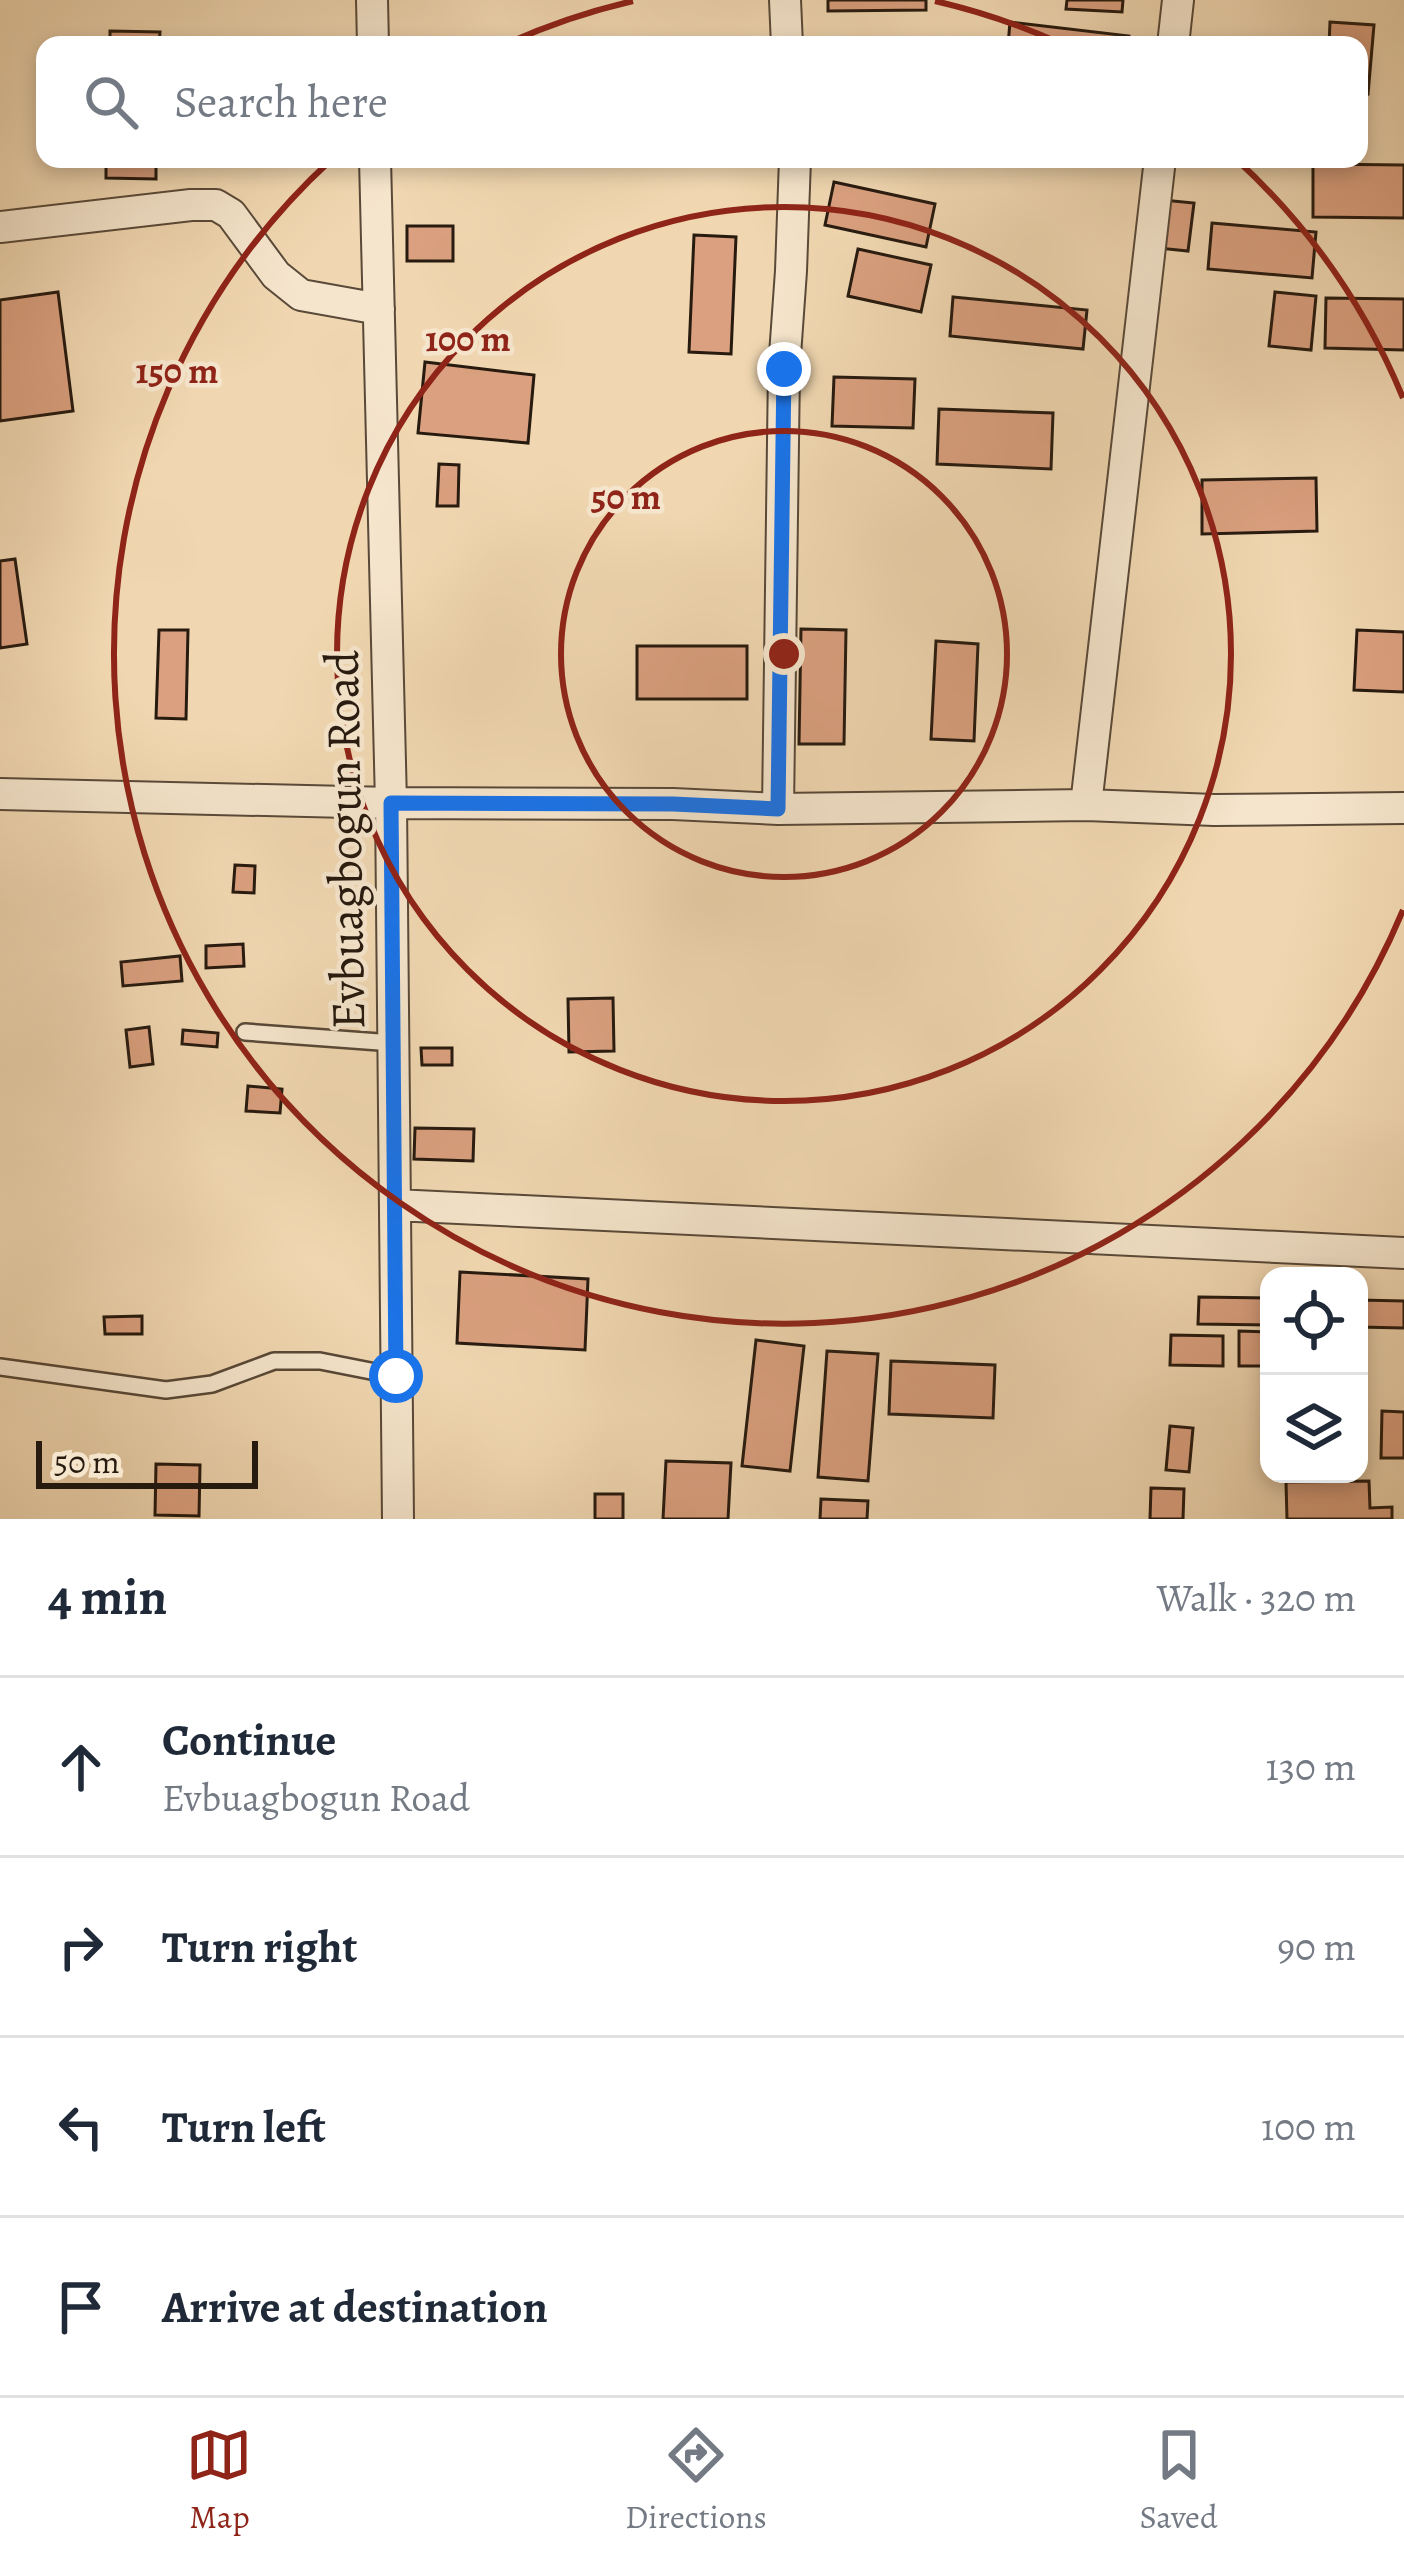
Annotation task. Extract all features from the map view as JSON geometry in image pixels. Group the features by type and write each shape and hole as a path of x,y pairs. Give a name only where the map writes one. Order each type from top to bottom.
{"street":[{"path":"371,0 373,36"},
{"path":"784,0 787,36"},
{"path":"1174,36 1178,0"},
{"name":"Evbuagbogun Road","path":"375,168 391,803 398,1519"},
{"path":"778,809 784,369 795,168"},
{"path":"1086,805 1159,168"},
{"path":"0,227 216,206 231,214 275,275 301,296 379,309"},
{"path":"0,794 778,809 1404,808"},
{"path":"395,1205 1404,1252"}],"lane":[{"path":"245,1032 393,1042"},
{"path":"0,1367 166,1390 212,1384 274,1361 320,1361 396,1376"}],"building":[{"path":"828,0 926,0 926,10 828,11"},
{"path":"1067,0 1123,0 1122,12 1066,9"},
{"path":"1010,22 1129,36 1009,36"},
{"path":"1330,22 1374,25 1368,94 1368,36 1329,36"},
{"path":"110,31 160,32 160,36 110,36"},
{"path":"1404,165 1404,218 1313,217 1313,168"},
{"path":"106,168 156,168 156,179 106,178"},
{"path":"834,182 935,204 926,247 825,225"},
{"path":"1163,200 1194,203 1188,251 1158,248"},
{"path":"1212,223 1316,232 1312,278 1208,269"},
{"path":"407,226 453,226 453,261 407,261"},
{"path":"694,235 736,237 731,354 689,352"},
{"path":"858,249 931,265 921,312 848,296"},
{"path":"58,292 73,411 0,421 0,300"},
{"path":"1275,292 1316,296 1311,350 1269,346"},
{"path":"953,297 1087,310 1083,349 950,336"},
{"path":"1326,298 1404,299 1404,350 1325,348"},
{"path":"425,362 534,375 528,443 418,433"},
{"path":"834,377 915,379 913,428 832,426"},
{"path":"939,409 1053,413 1051,469 937,464"},
{"path":"439,464 459,465 458,506 437,506"},
{"path":"1316,478 1317,531 1202,534 1202,480"},
{"path":"15,559 27,644 0,648 0,561"},
{"path":"801,629 846,630 844,744 799,744"},
{"path":"159,630 188,630 186,719 156,718"},
{"path":"1357,630 1404,632 1404,692 1354,690"},
{"path":"936,641 978,644 974,741 931,739"},
{"path":"637,646 747,646 747,699 637,699"},
{"path":"235,865 255,866 254,893 233,892"},
{"path":"243,944 244,966 206,968 206,946"},
{"path":"180,956 182,981 123,986 121,962"},
{"path":"613,998 614,1051 569,1052 568,999"},
{"path":"149,1027 153,1064 130,1067 126,1030"},
{"path":"183,1030 218,1033 217,1047 182,1044"},
{"path":"421,1048 452,1048 452,1065 422,1065"},
{"path":"248,1086 282,1089 280,1113 246,1111"},
{"path":"415,1128 474,1129 473,1161 414,1159"},
{"path":"460,1272 588,1279 585,1350 457,1343"},
{"path":"1199,1297 1260,1298 1260,1325 1198,1324"},
{"path":"1368,1300 1404,1301 1404,1328 1368,1327"},
{"path":"142,1316 142,1334 105,1334 104,1317"},
{"path":"1239,1331 1260,1332 1260,1366 1239,1366"},
{"path":"1171,1335 1223,1336 1223,1366 1170,1365"},
{"path":"756,1340 804,1346 790,1471 742,1466"},
{"path":"827,1351 878,1354 868,1481 818,1477"},
{"path":"891,1361 995,1365 993,1418 889,1414"},
{"path":"1382,1411 1404,1412 1404,1458 1381,1458"},
{"path":"1170,1426 1193,1428 1189,1472 1166,1470"},
{"path":"666,1461 731,1463 728,1519 663,1519"},
{"path":"156,1464 200,1465 199,1516 155,1515"},
{"path":"1368,1481 1370,1508 1392,1507 1392,1519 1287,1519 1286,1483"},
{"path":"1151,1488 1184,1489 1183,1519 1150,1519"},
{"path":"595,1494 623,1494 623,1519 595,1519"},
{"path":"821,1499 868,1501 867,1519 820,1519"}],"route":[{"path":"396,1376 391,803 778,809 784,369"}]}
